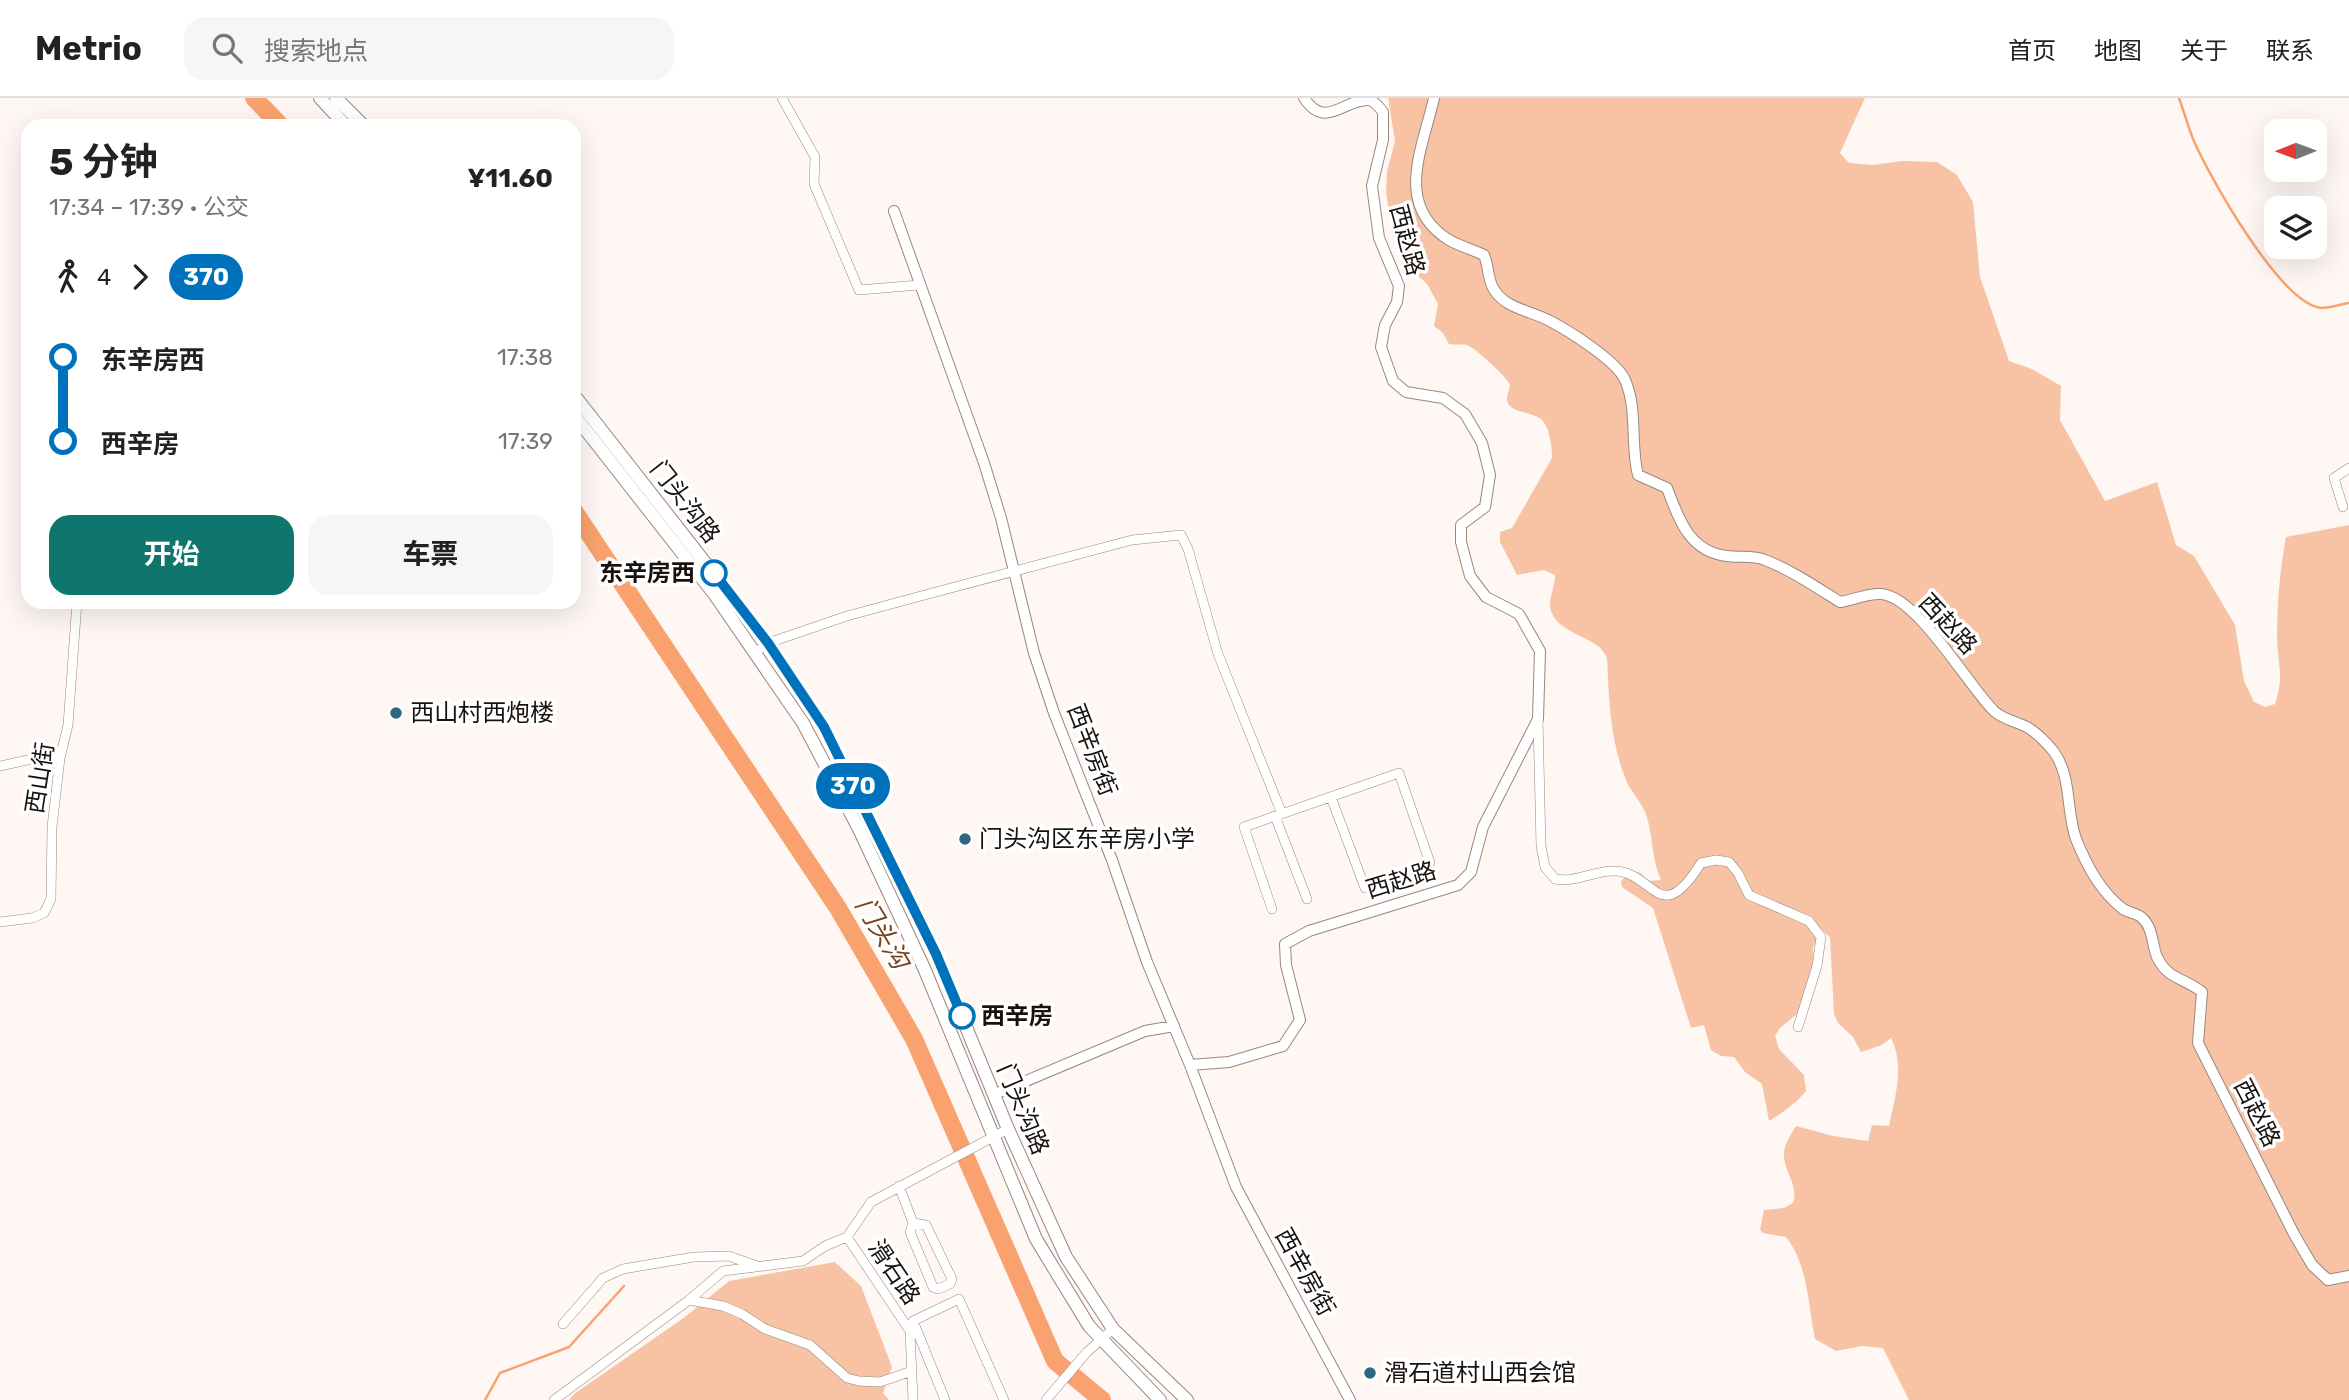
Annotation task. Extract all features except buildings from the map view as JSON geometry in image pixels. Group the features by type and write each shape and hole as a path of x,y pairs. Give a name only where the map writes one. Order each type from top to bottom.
{"main road":[{"path":"320,98 340,119"},
{"path":"336,98 357,119"},
{"name":"门头沟路","path":"581,404 768,643 824,727 936,954 1007,1129 1066,1257 1113,1329 1186,1400"},
{"name":"门头沟路","path":"581,424 756,652 803,723 859,829 924,968 1036,1240 1089,1326 1160,1400"}],"street":[{"path":"782,98 815,157 814,184 859,290 919,285"},
{"name":"西赵路","path":"1190,1065 1229,1062 1283,1046 1300,1020 1286,965 1285,944 1309,931 1458,885 1471,872 1483,827 1538,719 1540,651 1519,614 1486,597 1470,576 1461,541 1461,525 1485,507 1490,475 1482,443 1465,414 1443,398 1406,392 1393,382 1381,347 1385,325 1397,302 1399,286 1379,238 1373,186 1383,140 1383,112 1371,100 1356,98 1322,112 1311,108 1304,98"},
{"name":"西赵路","path":"1434,98 1414,175 1417,200 1430,225 1450,240 1484,255 1492,286 1509,305 1549,320 1613,363 1625,380 1630,400 1638,475 1667,488 1687,535 1708,550 1726,556 1763,559 1798,576 1840,602 1884,594 1897,600 1927,628 1960,666 1995,713 2031,729 2055,754 2066,782 2075,837 2094,878 2111,900 2127,912 2143,918 2151,932 2157,957 2172,977 2192,983 2202,992 2198,1043 2294,1234 2312,1265 2328,1280 2349,1276"},
{"name":"西辛房街","path":"894,211 984,463 1001,518 1034,653 1054,713 1112,860 1147,962 1236,1187 1350,1400"},
{"path":"2343,508 2334,478 2349,468"},
{"path":"756,652 768,643 847,616 1132,540 1181,535 1188,549 1218,654 1307,899"},
{"name":"西山街","path":"0,922 32,918 44,913 51,899 52,827 60,758 68,725 76,609"},
{"path":"1538,719 1541,846 1545,867 1555,879 1572,880 1609,870 1622,871 1656,893 1669,895 1683,889 1701,863 1716,860 1729,862 1749,895 1809,921 1821,937 1818,966 1798,1027"},
{"path":"0,766 41,757 60,758"},
{"path":"1272,909 1244,827 1399,773 1430,863"},
{"path":"1331,797 1365,888"},
{"path":"995,1094 1145,1031 1174,1026"},
{"name":"滑石路","path":"913,1400 910,1331 847,1237 871,1202 1007,1129"},
{"path":"899,1186 913,1223 910,1231 933,1287 938,1289 950,1284 951,1279 926,1225 913,1223"},
{"path":"554,1400 690,1300 723,1271 803,1261 825,1246 847,1237"},
{"path":"563,1324 603,1278 623,1269 694,1257 729,1256 757,1266"},
{"path":"945,1400 913,1321 959,1299 1004,1400"},
{"path":"690,1300 723,1306 742,1314 765,1329 810,1345 847,1378 880,1382 912,1371"},
{"path":"1046,1400 1078,1362 1113,1329"}],"shaded area":[{"path":"1388,98 1865,98 1840,153 1849,163 1873,165 1902,161 1937,162 1957,175 1973,202 1980,277 2009,361 2032,369 2061,386 2060,420 2105,501 2157,482 2176,545 2194,556 2235,625 2244,681 2254,702 2265,707 2275,704 2280,685 2278,610 2286,537 2349,525 2349,1400 1909,1400 1883,1348 1862,1346 1836,1351 1815,1339 1799,1260 1786,1237 1763,1233 1760,1230 1764,1210 1784,1208 1793,1203 1794,1189 1784,1154 1796,1126 1833,1136 1868,1141 1872,1125 1889,1126 1898,1082 1895,1049 1891,1038 1882,1045 1861,1052 1853,1037 1838,1023 1834,1014 1830,937 1823,931 1818,934 1813,948 1814,963 1803,1009 1780,1028 1775,1036 1779,1049 1804,1075 1806,1091 1784,1111 1769,1121 1762,1084 1745,1072 1734,1057 1721,1056 1711,1050 1704,1025 1691,1028 1653,908 1622,887 1621,881 1631,871 1641,873 1648,881 1661,880 1647,817 1626,780 1617,750 1611,720 1607,658 1595,644 1568,630 1554,617 1550,604 1555,575 1544,570 1517,575 1500,542 1500,532 1512,528 1552,458 1549,433 1545,423 1538,417 1509,405 1507,399 1510,385 1490,363 1467,345 1449,344 1443,333 1434,326 1438,304 1427,284 1410,268 1392,234 1386,192 1387,171 1395,141"},
{"path":"835,1262 861,1286 892,1367 883,1393 889,1400 569,1400 685,1317 729,1281"}],"waterway":[{"name":"门头沟","path":"254,98 274,119"},
{"path":"2179,98 2193,139 2214,181 2267,263 2287,286 2305,301 2322,308 2349,303"},
{"name":"门头沟","path":"581,522 838,908 914,1039 1055,1361 1102,1400"},
{"path":"485,1400 500,1373 569,1347 624,1286"}],"bus line":[{"name":"370","path":"714,573 768,643 824,727 936,954 962,1016"}],"place":[{"name":"东辛房西","path":"714,573"},
{"name":"西山村西炮楼","path":"396,713"},
{"name":"门头沟区东辛房小学","path":"965,839"},
{"name":"西辛房","path":"962,1016"},
{"name":"滑石道村山西会馆","path":"1370,1373"}]}
